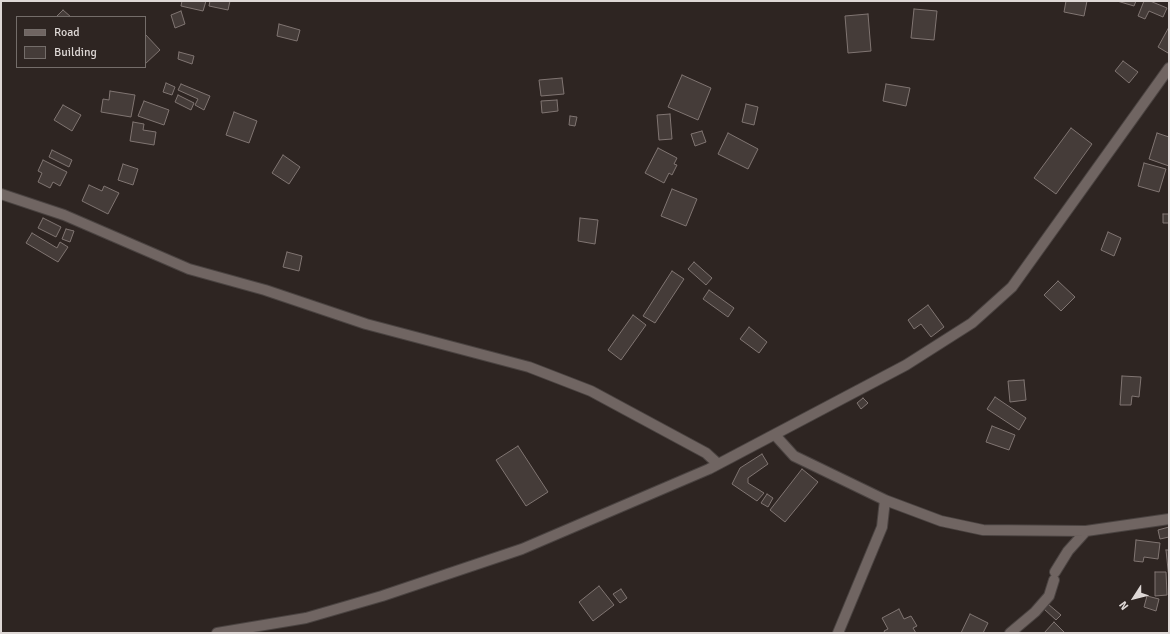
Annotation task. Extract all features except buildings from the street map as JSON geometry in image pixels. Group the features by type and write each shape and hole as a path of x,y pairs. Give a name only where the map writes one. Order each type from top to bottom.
{"street":[{"path":"217,633 306,618 382,596 522,549 718,464 906,365 972,323 1012,287 1169,68"},
{"path":"1,194 64,216 189,269 265,290 366,324 529,367 591,391 706,454 718,464"},
{"path":"775,435 794,456 885,500 941,520 982,530 1086,531 1169,519"},
{"path":"838,633 882,527 885,500"},
{"path":"1010,633 1035,612 1048,596 1055,576 1068,551 1086,531"}]}
